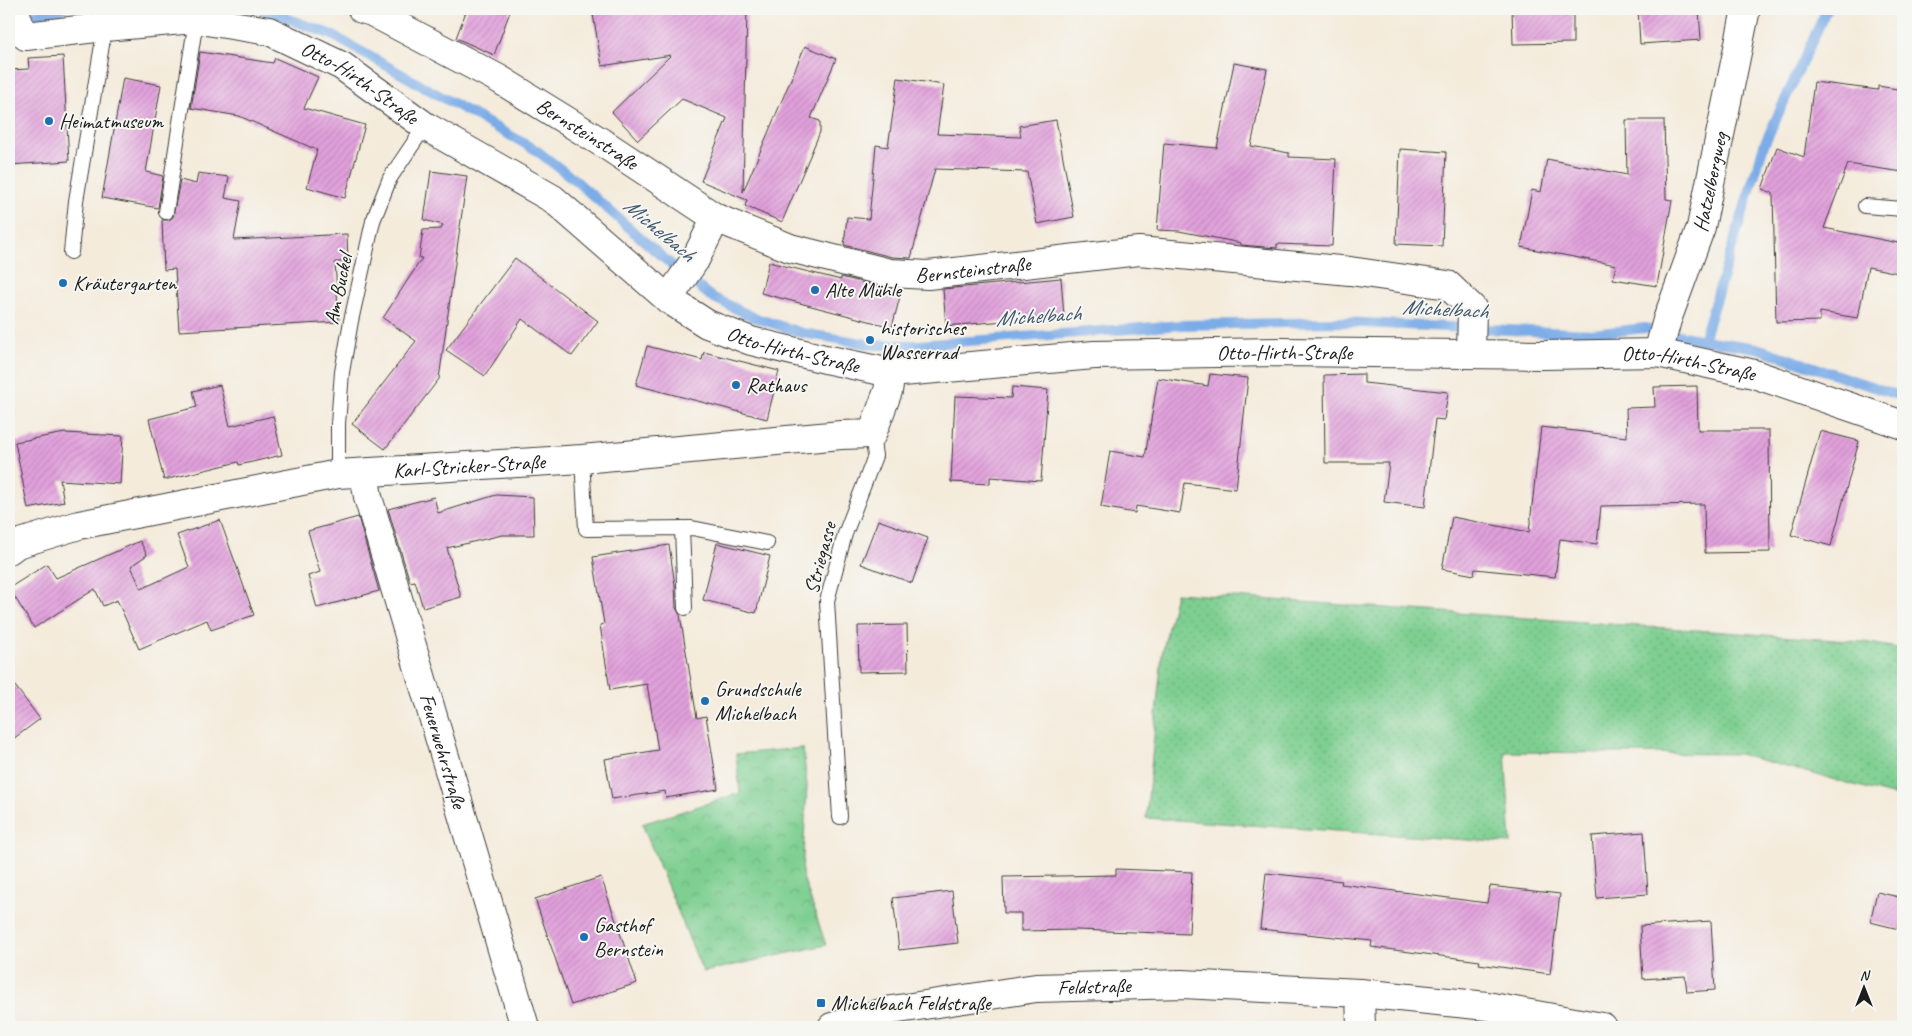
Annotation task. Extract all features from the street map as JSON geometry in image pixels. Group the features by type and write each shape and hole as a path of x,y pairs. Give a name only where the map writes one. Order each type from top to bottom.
{"street":[{"name":"Bernsteinstraße","path":"362,9 372,12 498,80 609,147 716,218 790,248 890,273 928,275 1139,251 1350,271 1448,285 1472,308 1471,347"},
{"name":"Hatzelbergweg","path":"1662,338 1701,227 1746,9"},
{"name":"Otto-Hirth-Straße","path":"17,18 26,36 105,26 194,19 268,30 342,66 425,126 553,199 673,293 707,324 751,341 825,360 890,372 1094,355 1471,347 1544,356 1662,338 1754,374 1903,425"},
{"path":"673,293 696,260 716,218"},
{"path":"872,434 888,391 890,372"},
{"name":"Karl-Stricker-Straße","path":"9,550 17,544 79,524 351,473 582,459 840,435 872,434"},
{"name":"Feuerwehrstraße","path":"351,473 368,497 525,1027"},
{"name":"Feldstraße","path":"832,1027 895,1019 1036,988 1182,984 1360,993 1487,1006 1602,1027"},
{"path":"1360,993 1361,1027"}],"lane":[{"path":"166,212 194,33 194,19"},
{"path":"71,252 76,201 105,26"},
{"name":"Am Buckel","path":"351,473 338,424 342,372 352,312 373,221 390,178 425,126"},
{"path":"1865,206 1903,209"},
{"name":"Striegasse","path":"840,817 827,601 845,534 875,456 872,434"},
{"path":"582,459 586,529 692,528 767,543"},
{"path":"682,528 685,608"}],"green space":[{"path":"1176,593 1864,642 1903,649 1903,798 1738,754 1505,752 1511,843 1146,818 1162,654"},
{"path":"803,748 807,786 802,874 826,945 703,972 642,824 740,793 736,754"}],"building":[{"path":"467,9 511,9 494,55 456,38"},
{"path":"592,9 632,9 633,13 660,9 747,9 743,192 805,46 836,59 811,118 820,121 820,132 782,222 745,206 747,200 701,181 727,118 682,99 638,140 612,112 671,55 602,66"},
{"path":"1512,9 1573,9 1573,43 1513,44"},
{"path":"1638,9 1699,9 1701,40 1640,44"},
{"path":"200,52 273,63 275,58 318,77 304,108 365,125 345,198 307,187 317,150 239,116 191,108"},
{"name":"Heimatmuseum","path":"63,56 69,161 9,165 9,70 29,69 28,58"},
{"path":"1234,63 1267,69 1251,146 1289,153 1289,157 1336,159 1332,246 1277,244 1277,248 1241,245 1241,243 1179,231 1157,230 1164,143 1217,148"},
{"path":"123,78 161,85 146,172 163,176 158,208 102,198"},
{"path":"898,78 944,85 937,134 1021,137 1019,126 1056,120 1074,217 1037,224 1027,172 935,169 911,258 892,257 844,245 847,217 869,219 876,145 888,147"},
{"path":"1814,82 1878,90 1878,86 1903,90 1903,172 1848,164 1824,228 1903,244 1903,274 1868,267 1858,318 1820,312 1820,321 1776,322 1773,193 1762,189 1777,147 1804,157"},
{"path":"1626,120 1664,120 1666,199 1672,200 1657,286 1613,279 1616,265 1521,247 1532,190 1541,192 1547,159 1627,175"},
{"path":"1400,149 1446,152 1442,246 1396,244"},
{"path":"431,171 467,176 439,379 385,449 352,424 416,341 383,318 422,258 419,258 423,230 441,229 443,225 424,220"},
{"path":"198,173 229,177 225,198 241,201 234,240 347,234 348,262 335,262 339,322 179,331 175,269 164,270 162,220 169,220 173,217 180,180 196,184"},
{"path":"515,258 598,321 572,356 522,319 485,376 446,350"},
{"name":"Alte Mühle","path":"769,262 841,280 841,277 886,288 902,289 892,327 761,293"},
{"path":"1061,278 1064,316 946,326 943,289"},
{"name":"Rathaus","path":"647,346 702,360 704,352 779,371 767,419 636,385"},
{"path":"1210,374 1248,378 1236,489 1185,483 1180,513 1136,506 1135,513 1101,507 1110,451 1145,457 1158,378 1208,386"},
{"path":"1364,374 1364,383 1448,392 1444,420 1435,419 1425,507 1384,502 1389,463 1325,463 1324,375"},
{"path":"220,385 230,426 273,416 282,455 239,465 238,462 164,480 149,419 197,407 193,391"},
{"path":"1697,386 1698,430 1769,430 1770,552 1705,553 1704,504 1601,506 1597,544 1560,539 1555,577 1475,569 1474,575 1442,569 1452,517 1529,532 1541,427 1627,437 1626,408 1655,407 1654,387"},
{"path":"1012,387 1048,390 1041,481 990,477 990,484 951,482 955,396 1011,398"},
{"path":"1820,431 1859,441 1831,546 1791,535"},
{"path":"65,433 123,436 120,484 60,480 64,502 28,509 15,442"},
{"path":"496,495 533,497 534,535 502,535 447,548 461,597 423,608 415,581 410,582 388,509 434,497 438,513"},
{"path":"358,517 379,591 317,608 308,576 320,572 308,531"},
{"path":"220,520 254,615 211,630 207,620 139,649 117,600 103,606 95,589 34,628 9,588 47,564 56,578 140,541 147,555 131,566 141,589 189,567 177,535"},
{"path":"878,520 928,538 912,583 861,564"},
{"path":"717,543 770,556 756,613 703,600"},
{"path":"669,545 675,585 676,608 680,615 697,718 706,716 718,789 666,798 665,791 612,799 605,759 658,750 647,684 610,690 600,625 604,624 593,557"},
{"path":"907,625 908,671 859,672 858,626"},
{"path":"9,678 40,719 9,742"},
{"path":"1644,832 1648,894 1597,898 1592,836"},
{"path":"1116,869 1192,872 1189,934 1077,930 1021,931 1021,913 1004,913 1003,877 1116,875"},
{"path":"1266,873 1342,881 1341,884 1487,903 1490,886 1560,894 1550,974 1479,964 1480,961 1371,947 1372,941 1260,929"},
{"path":"601,877 637,983 571,1005 535,899"},
{"path":"952,891 958,943 899,950 893,898"},
{"path":"1877,892 1903,898 1903,930 1870,922"},
{"path":"1711,921 1715,990 1687,992 1685,976 1643,979 1640,926"}],"waterway":[{"name":"Michelbach","path":"19,18 62,9"},
{"name":"Michelbach","path":"262,9 332,35 536,150 576,181 661,256 710,296 753,317 802,333 874,345 918,345 1181,325 1342,322 1592,334 1645,328 1703,340 1757,348 1903,397"},
{"path":"1703,340 1764,145 1827,9"}],"place":[{"name":"Heimatmuseum","path":"49,121"},
{"name":"Kräutergarten","path":"63,283"},
{"name":"Alte Mühle","path":"815,290"},
{"name":"historisches Wasserrad","path":"870,340"},
{"name":"Rathaus","path":"736,385"},
{"name":"Grundschule Michelbach","path":"705,701"},
{"name":"Gasthof Bernstein","path":"584,937"},
{"name":"Michelbach Feldstraße","path":"821,1003"}]}
